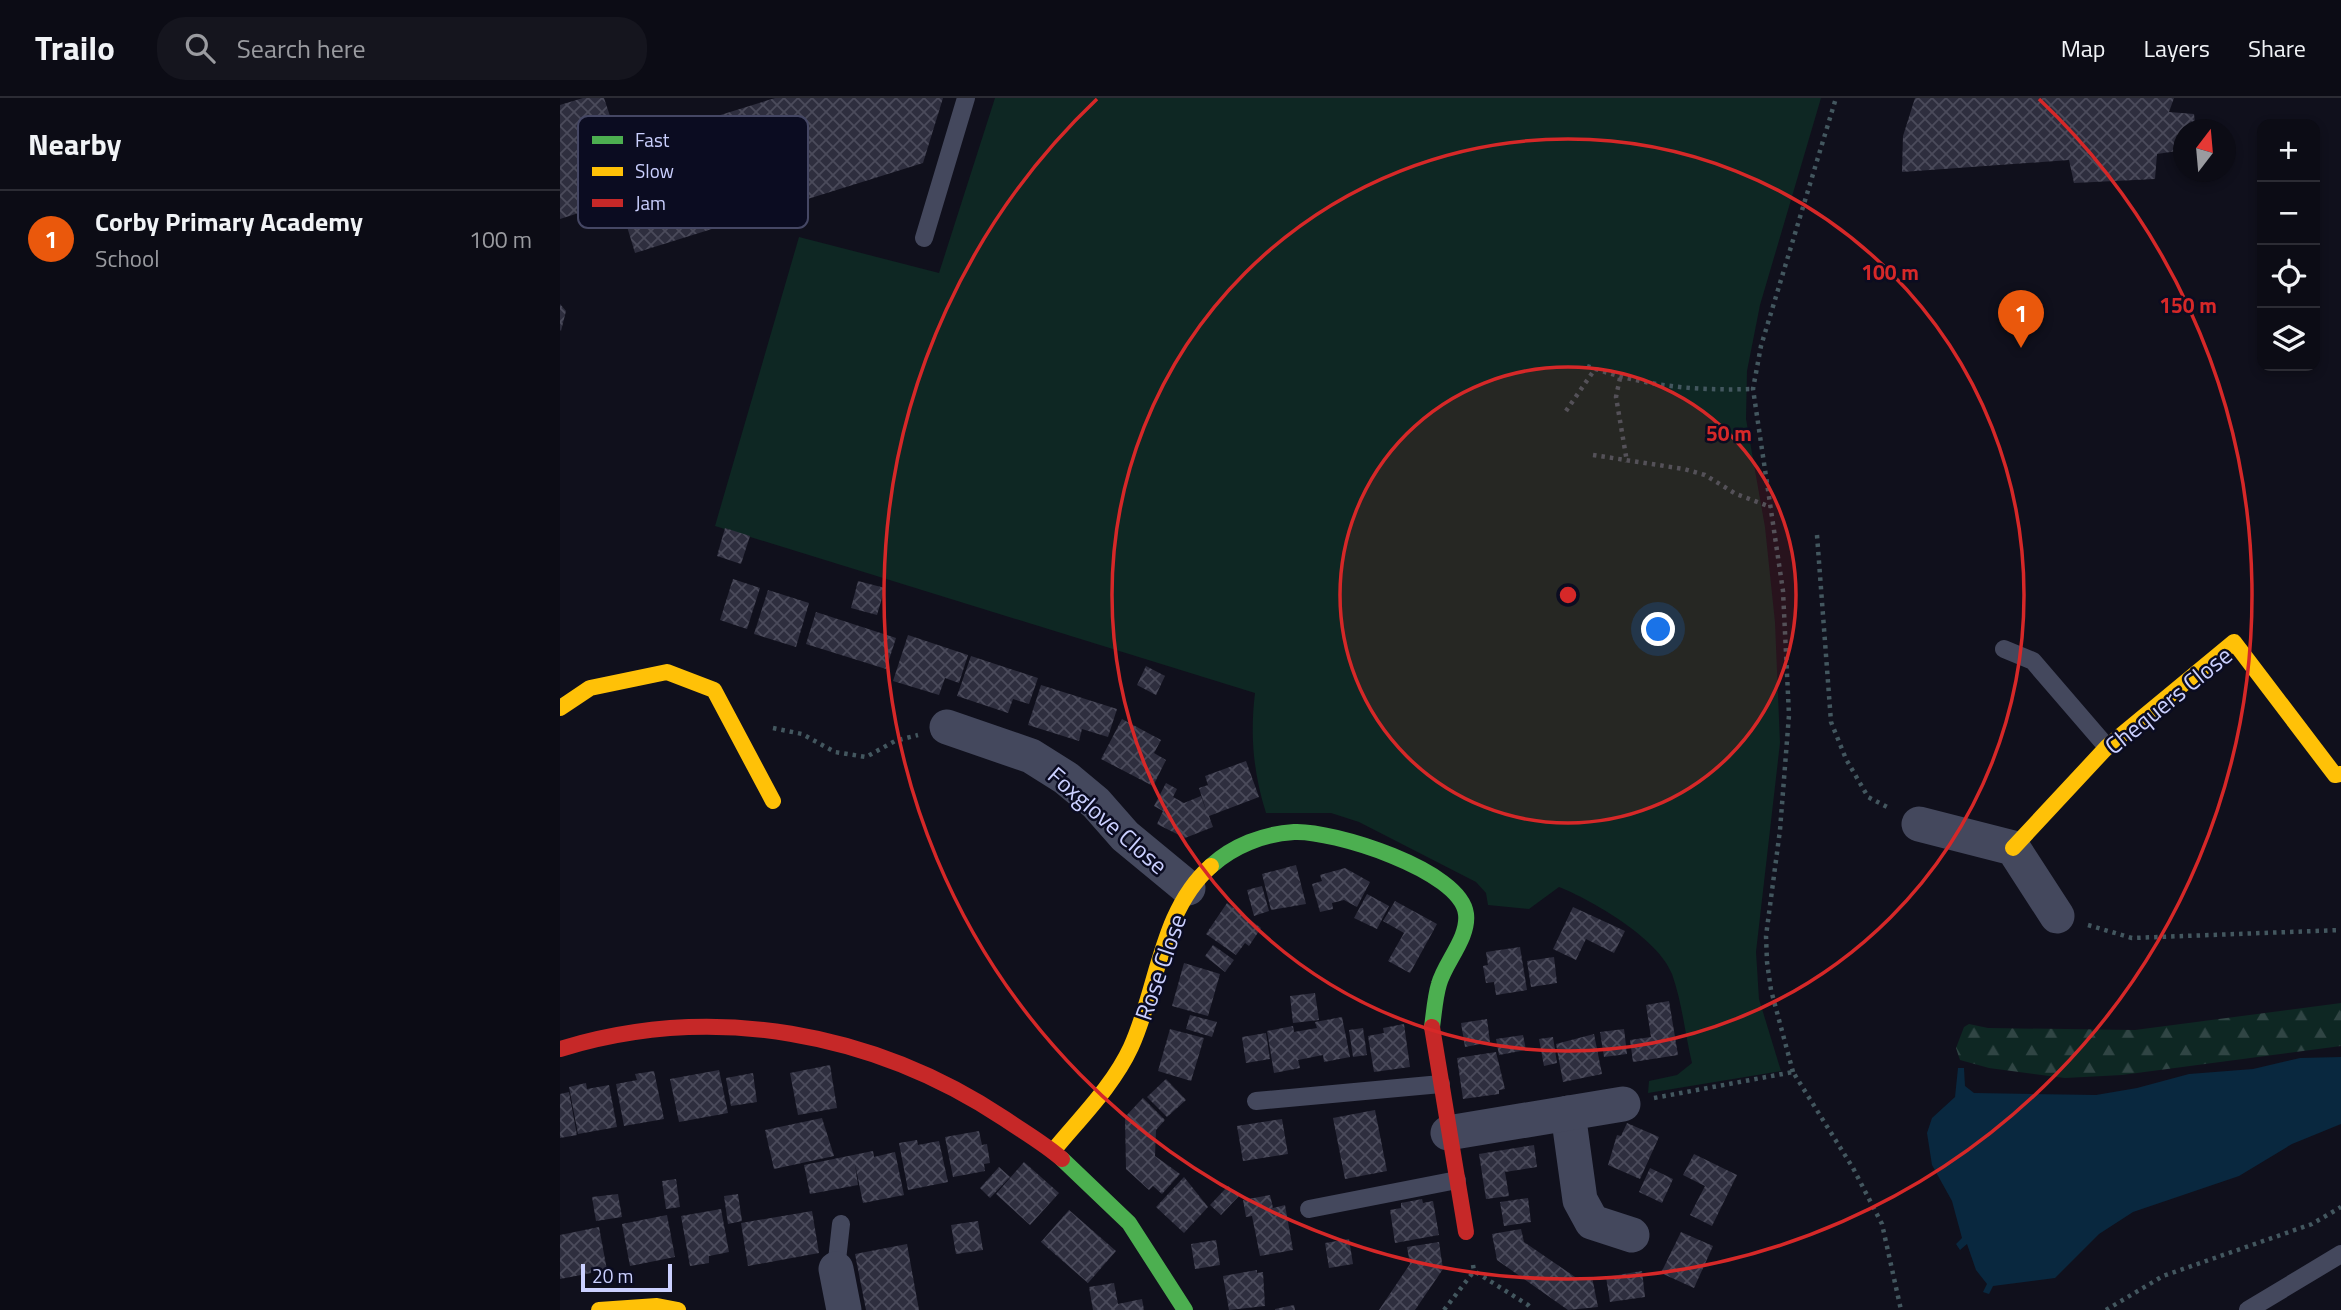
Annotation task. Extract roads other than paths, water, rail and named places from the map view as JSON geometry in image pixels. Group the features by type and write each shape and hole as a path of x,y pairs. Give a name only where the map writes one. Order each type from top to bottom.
{"street":[{"name":"Chequers Close","path":"2013,848 2107,747 2234,642 2334,775 2341,774"},
{"path":"560,708 590,688 667,672 714,690 773,801"},
{"name":"Foxglove Close","path":"947,727 1031,756 1066,778 1096,803 1125,836 1188,888"},
{"path":"1919,824 2013,848 2057,916"},
{"name":"Rose Close","path":"1054,1151 1129,1052 1146,1012 1169,929 1188,888 1220,855 1267,835 1293,830 1342,836 1392,856 1449,888 1466,912 1465,927 1439,983 1433,1007 1432,1029 1466,1232"},
{"path":"560,1049 589,1040 687,1025 810,1035 901,1062 967,1094 1054,1151 1129,1223 1185,1310"},
{"path":"1448,1133 1623,1104"},
{"path":"1568,1113 1580,1200 1592,1222 1632,1235"},
{"path":"833,1309 836,1269"},
{"path":"599,1310 657,1306 678,1310"}],"lane":[{"path":"924,238 966,98"},
{"path":"2004,649 2033,661 2107,747"},
{"path":"1256,1101 1441,1083"},
{"path":"1309,1209 1457,1180"},
{"path":"836,1269 841,1224"},
{"path":"2248,1310 2341,1254"}],"water":[{"path":"2341,1057 2341,1124 2292,1144 2239,1176 2133,1212 2099,1234 2055,1278 1993,1286 1989,1294 1983,1292 1987,1284 1976,1270 1967,1244 1960,1250 1956,1244 1962,1238 1952,1201 1932,1165 1927,1133 1932,1118 1955,1097 1958,1068 1964,1068 1965,1086 1974,1093 2096,1095 2137,1088 2189,1074 2253,1069 2300,1058"}],"place":[{"name":"Corby Primary Academy","path":"2021,348"}]}
